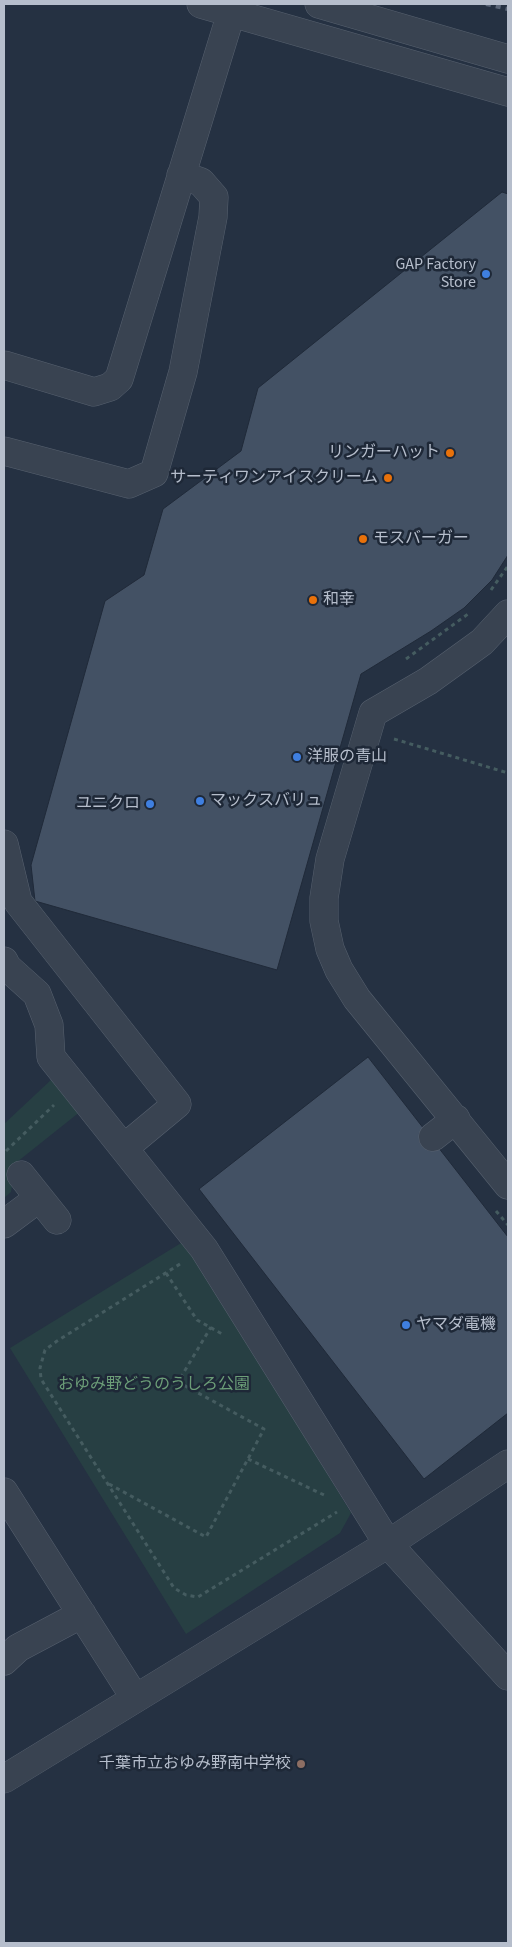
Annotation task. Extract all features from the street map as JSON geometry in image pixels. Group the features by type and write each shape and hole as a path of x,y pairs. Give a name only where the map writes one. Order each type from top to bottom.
{"street":[{"path":"201,4 233,8 508,92"},
{"path":"320,4 508,59"},
{"path":"4,365 94,392 110,387 119,379 233,8"},
{"path":"4,451 129,484 154,473 183,372 213,217 214,197 201,182 181,175"},
{"path":"508,614 482,642 428,680 373,713 330,859 324,898 324,921 330,948 339,970 357,999 508,1185"},
{"path":"4,844 18,902 177,1104 124,1148"},
{"path":"4,961 7,967 38,994 49,1025 51,1057 204,1250 388,1544 508,1676"},
{"path":"433,1137 456,1119"},
{"path":"21,1175 57,1220"},
{"path":"4,1224 39,1198"},
{"path":"4,1779 388,1544 508,1464"},
{"path":"4,1492 135,1698"},
{"path":"4,1661 18,1648 82,1614"}],"path":[{"path":"488,596 508,566"},
{"path":"403,661 475,609"},
{"path":"368,731 508,773"},
{"path":"4,1152 74,1086"},
{"path":"496,1210 508,1225"},
{"path":"204,1250 45,1350 40,1368 41,1379 174,1588 186,1596 198,1597 337,1512"},
{"path":"166,1273 197,1320 228,1338"},
{"path":"108,1484 206,1537 264,1429 178,1382 210,1327"},
{"path":"248,1459 327,1496 322,1488"},
{"path":"332,1504 341,1520"}],"green space":[{"path":"52,1079 81,1111 7,1170 13,1180 11,1192 4,1198 4,1124"},
{"name":"おゆみ野どうのうしろ公園","path":"186,1240 351,1513 340,1533 186,1634 10,1348"}],"building":[{"path":"502,192 508,194 508,555 492,580 464,608 431,631 361,674 277,970 35,901 31,865 105,601 144,575 163,509 241,451 258,388"},
{"name":"ヤマダ電機","path":"368,1057 508,1237 508,1413 424,1479 199,1189"}],"railway":[{"path":"486,4 508,9"}],"place":[{"name":"GAP Factory Store","path":"486,274"},
{"name":"リンガーハット","path":"450,453"},
{"name":"サーティワンアイスクリーム","path":"388,478"},
{"name":"モスバーガー","path":"363,539"},
{"name":"和幸","path":"313,600"},
{"name":"洋服の青山","path":"297,757"},
{"name":"マックスバリュ","path":"200,801"},
{"name":"ユニクロ","path":"150,804"},
{"name":"ヤマダ電機","path":"406,1325"},
{"name":"千葉市立おゆみ野南中学校","path":"301,1764"}]}
